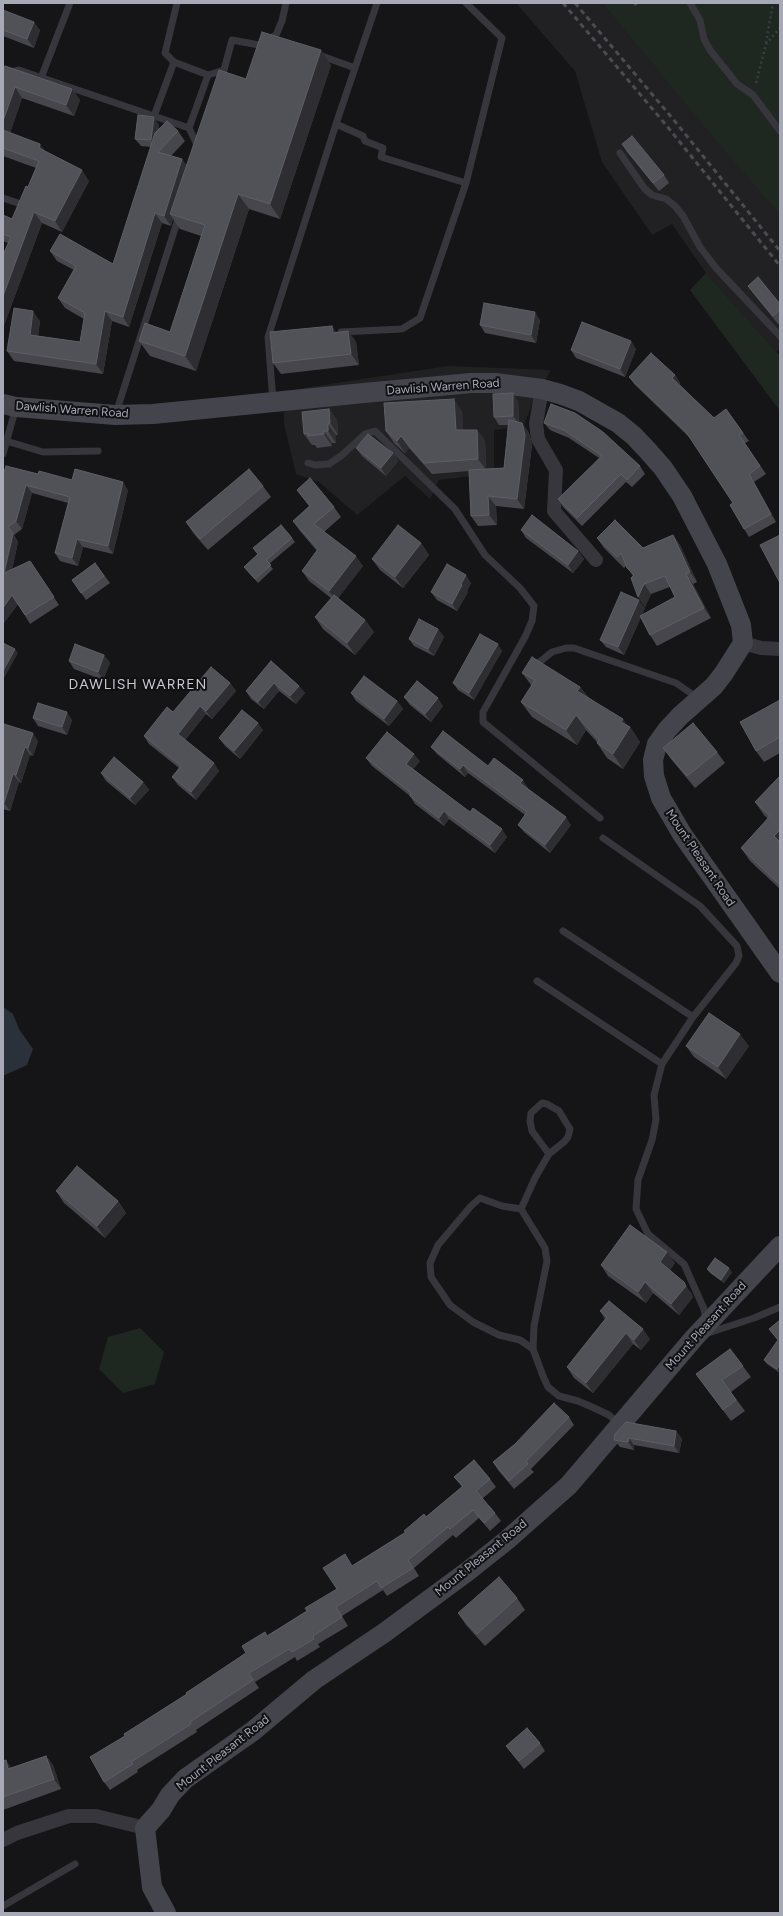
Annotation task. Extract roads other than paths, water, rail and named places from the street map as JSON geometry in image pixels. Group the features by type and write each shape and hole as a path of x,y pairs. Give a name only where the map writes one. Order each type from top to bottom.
{"street":[{"name":"Dawlish Warren Road","path":"10,405 116,415 176,413 471,383 495,382 542,389 579,401 618,423 634,436 663,468 699,526 717,564 738,612 743,643"},
{"path":"542,389 536,424 538,439 556,470 554,511 596,560"},
{"path":"743,643 761,648 780,649"},
{"name":"Mount Pleasant Road","path":"743,643 714,686 667,730 657,744 653,760 654,776 661,798 682,834 780,973"},
{"name":"Mount Pleasant Road","path":"145,1828 161,1810 170,1795 185,1780 253,1731 314,1680 384,1633 507,1540 569,1485 619,1424 700,1331 780,1246"},
{"path":"3,1840 17,1833 69,1816 96,1816 145,1828 152,1887 166,1913"}],"lane":[{"path":"41,78 70,3"},
{"path":"177,3 165,53 174,62 208,75 224,70 232,40 259,45 275,40 282,21 286,3"},
{"path":"274,403 268,337 336,124 377,3"},
{"path":"331,333 402,329 420,318 466,183 502,38 466,3"},
{"path":"690,3 700,20 704,39 710,50 737,84 753,96 780,131"},
{"path":"313,53 355,68"},
{"path":"154,116 174,62"},
{"path":"3,74 19,70 189,128"},
{"path":"198,159 200,151 189,128 208,75"},
{"path":"336,124 363,136 365,141 382,148 381,158 466,183"},
{"path":"620,153 644,188 652,194 666,199 675,206 683,216 700,247 716,268 780,336"},
{"path":"3,198 24,205"},
{"path":"116,415 181,212"},
{"path":"268,337 276,336"},
{"path":"3,454 10,405"},
{"path":"308,463 315,465 329,464 341,456 365,434 376,431 439,495 455,509 485,555 520,588 534,606 532,621 526,637 482,712 483,722 600,818"},
{"path":"5,441 43,452 98,451"},
{"path":"536,665 552,652 566,648 574,648 676,683 699,699"},
{"path":"603,838 700,906 736,946 739,956 736,963 693,1017 662,1064 654,1095 656,1120 652,1140 638,1180 636,1209 648,1234 684,1264 704,1309 700,1331 754,1318 780,1307"},
{"path":"563,931 693,1017"},
{"path":"537,981 662,1064"},
{"path":"521,1210 535,1178 548,1154 564,1142 568,1137 570,1129 559,1111 547,1104 542,1103 531,1113 530,1121 532,1131 548,1154"},
{"path":"533,1349 520,1340 499,1335 473,1322 450,1305 431,1277 430,1263 438,1245 471,1206 480,1198 502,1206 521,1210 545,1248 547,1261 534,1326 533,1349 548,1387 559,1396 578,1400 609,1415 619,1424"},
{"path":"3,1906 74,1864"}],"railway":[{"path":"563,3 666,125 780,266"},
{"path":"575,3 673,119 780,251"}],"district":[{"name":"DAWLISH WARREN","path":"138,685"}]}
